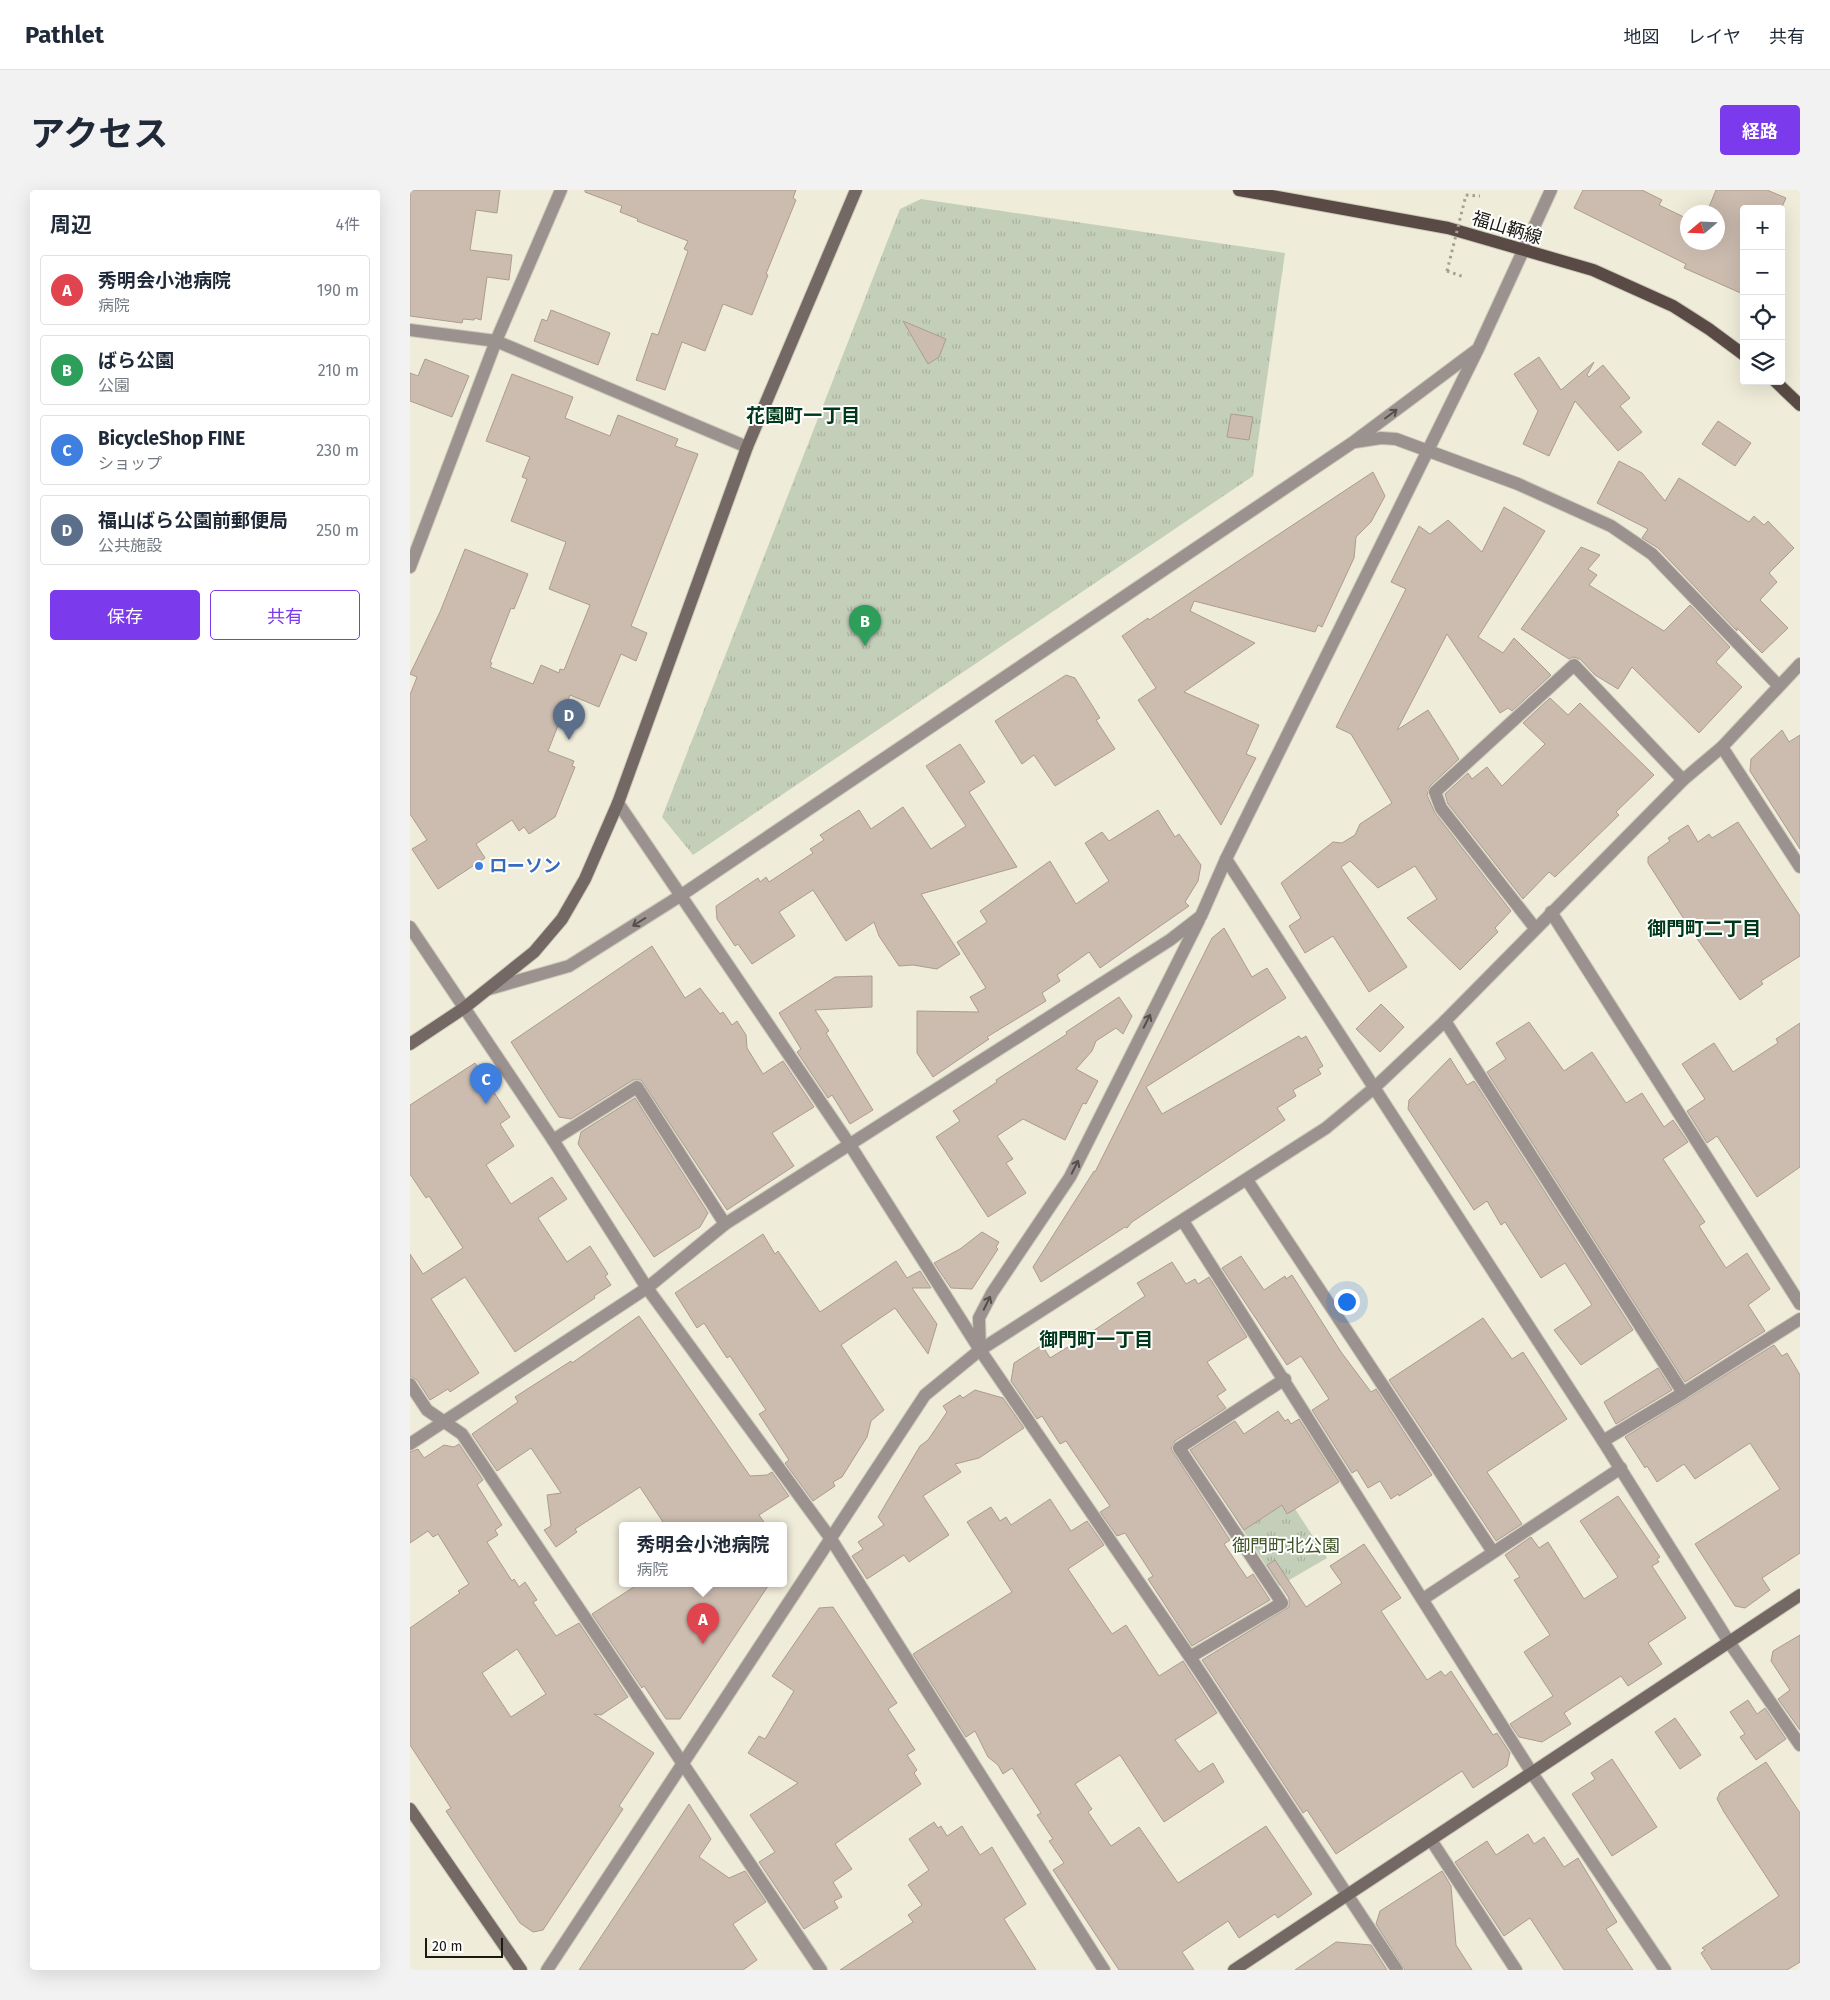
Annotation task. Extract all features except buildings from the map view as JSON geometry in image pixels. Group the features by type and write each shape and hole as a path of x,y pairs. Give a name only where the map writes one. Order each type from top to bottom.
{"main road":[{"name":"福山鞆線","path":"1239,190 1448,228 1593,270 1673,306 1710,329 1740,352"},
{"path":"1779,385 1800,404"}],"street":[{"path":"410,567 496,341 561,190"},
{"path":"410,1044 489,990 534,952 562,920 585,878 618,803 747,447 856,190"},
{"path":"980,1350 980,1318 992,1293 1070,1177 1201,916 1226,859 1478,349 1551,190"},
{"path":"410,330 496,341 747,447"},
{"path":"489,990 569,966 680,896 1352,443 1478,349"},
{"path":"1352,443 1381,438 1396,439 1518,484 1611,526 1652,554 1778,685"},
{"path":"547,1970 925,1395 980,1350 1326,1128 1374,1088 1445,1022 1535,928 1683,780 1722,747 1778,685 1800,664"},
{"path":"1535,928 1440,808 1435,792 1574,665 1683,780"},
{"path":"1722,747 1800,867"},
{"path":"618,803 850,1144 980,1350 1190,1657 1398,1970"},
{"path":"1226,859 1621,1468 1729,1642 1800,1745"},
{"path":"1551,912 1800,1304"},
{"path":"410,1444 647,1288 725,1224 1170,940 1201,916"},
{"path":"410,927 553,1140 647,1288 831,1539 1104,1970"},
{"path":"1445,1022 1684,1393"},
{"path":"553,1140 637,1087 725,1224"},
{"path":"1246,1180 1493,1552"},
{"path":"1183,1221 1285,1379 1532,1773 1665,1970"},
{"path":"1603,1441 1684,1393 1800,1319"},
{"path":"1190,1657 1282,1602 1179,1448 1285,1379"},
{"path":"410,1384 427,1410 446,1421 462,1434 821,1970"},
{"path":"1423,1599 1621,1468"},
{"path":"1234,1970 1800,1595"},
{"path":"410,1809 521,1970"},
{"path":"1430,1840 1516,1970"}],"path":[{"path":"1464,277 1447,271 1466,196 1480,196"}],"green space":[{"path":"921,199 1285,253 1253,476 693,855 662,817 900,209"},
{"name":"御門町北公園","path":"1286,1495 1327,1558 1279,1586 1234,1516"}],"place":[{"name":"ばら公園","path":"865,646"},
{"name":"福山ばら公園前郵便局","path":"569,740"},
{"name":"ローソン","path":"479,866"},
{"name":"BicycleShop FINE","path":"486,1104"},
{"name":"秀明会小池病院","path":"703,1644"}],"district":[{"name":"花園町一丁目","path":"803,415"},
{"name":"御門町二丁目","path":"1704,928"},
{"name":"御門町一丁目","path":"1096,1339"}]}
